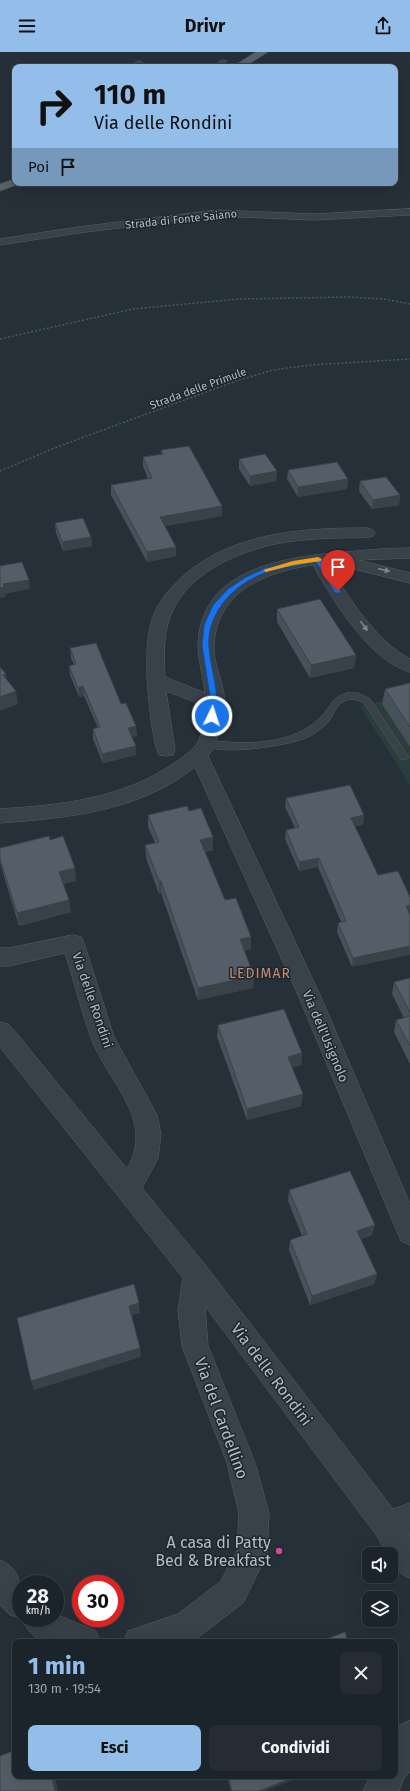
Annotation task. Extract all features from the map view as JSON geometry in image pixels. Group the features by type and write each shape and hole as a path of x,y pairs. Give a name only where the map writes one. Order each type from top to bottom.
{"main road":[{"path":"242,64 263,52"},
{"path":"0,188 12,183"}],"street":[{"name":"Strada di Fonte Saiano","path":"0,242 78,230 217,213 234,212 314,217 410,212"},
{"path":"166,750 156,680 160,620 173,595 192,574 217,558 245,546 277,538 312,533 367,533"},
{"path":"0,816 58,812 94,806 133,794 170,776 203,748 215,703 205,646 208,625 216,606 230,591 248,578 268,569 318,559 389,552 410,553"},
{"path":"318,559 357,564 410,578"},
{"path":"318,559 329,579 373,639 392,656 410,666"},
{"path":"156,680 215,703"},
{"name":"Via dell'Usignolo","path":"203,748 410,1233"},
{"path":"0,801 58,812"},
{"name":"Via delle Rondini","path":"0,957 8,957 73,943 103,1039 145,1114 149,1135 146,1158 128,1189"},
{"name":"Via delle Rondini","path":"0,1032 10,1042 398,1522 410,1563"},
{"name":"Via del Cardellino","path":"148,1639 186,1627 232,1592 252,1554 254,1513 242,1463 195,1346 191,1310 197,1275"},
{"path":"0,1575 12,1596"},
{"path":"47,1627 77,1639"},
{"path":"398,1761 406,1748 410,1737"},
{"path":"380,1791 387,1779"}],"lane":[{"path":"220,64 225,61"},
{"path":"203,748 236,747 286,741 308,733 325,719 337,701 346,696 358,696 367,701 404,757"}],"path":[{"path":"0,339 133,309 196,302 348,297 384,299 410,304"},
{"name":"Strada delle Primule","path":"0,471 57,447 239,380 273,370 310,365 410,359"}],"green space":[{"path":"410,695 410,785 360,706"}],"building":[{"path":"189,446 222,506 160,517 176,547 147,552 111,485 152,478 143,457 163,454 161,450"},
{"path":"265,454 277,471 250,476 239,459"},
{"path":"337,462 348,479 298,487 288,470"},
{"path":"386,477 400,495 373,500 360,481"},
{"path":"83,518 91,537 62,542 55,523"},
{"path":"22,562 29,580 3,584 4,587 0,588 0,566"},
{"path":"320,599 356,655 311,665 277,609"},
{"path":"96,643 121,704 126,703 136,726 128,728 136,746 102,754 93,729 100,727 83,686 78,688 69,666 76,664 70,648"},
{"path":"0,667 6,674 3,675 16,691 0,697"},
{"path":"410,683 410,727 385,689"},
{"path":"350,785 364,815 351,818 378,875 398,871 410,897 410,906 406,906 410,915 410,946 353,958 338,923 346,921 319,858 299,862 286,830 299,827 286,798"},
{"path":"187,806 189,811 201,808 213,837 200,840 225,900 236,898 251,937 240,939 254,976 198,988 161,881 159,881 145,845 159,842 148,815"},
{"path":"49,836 50,840 63,836 75,868 59,872 69,900 17,913 0,859 0,848"},
{"path":"410,978 410,1012 394,982"},
{"path":"284,1009 302,1053 288,1057 303,1094 247,1109 218,1025"},
{"path":"410,1016 410,1046 396,1020"},
{"path":"350,1171 375,1225 357,1231 377,1274 312,1296 290,1240 307,1234 289,1190"},
{"path":"134,1284 139,1303 129,1306 140,1348 31,1381 17,1318"},
{"path":"345,1632 347,1639 326,1639"},
{"path":"12,1751 12,1779 53,1779 55,1791 0,1791 0,1756"},
{"path":"229,1779 289,1779 259,1791 232,1791"}],"slow traffic":[{"path":"266,570 293,563 318,559"}],"place":[{"name":"A casa di Patty Bed & Breakfast","path":"279,1551"}],"district":[{"name":"LEDIMAR","path":"260,973"}],"route":[{"path":"212,716 215,703 205,646 208,625 216,606 230,591 248,578 268,569 318,559 329,579 338,591"}]}
